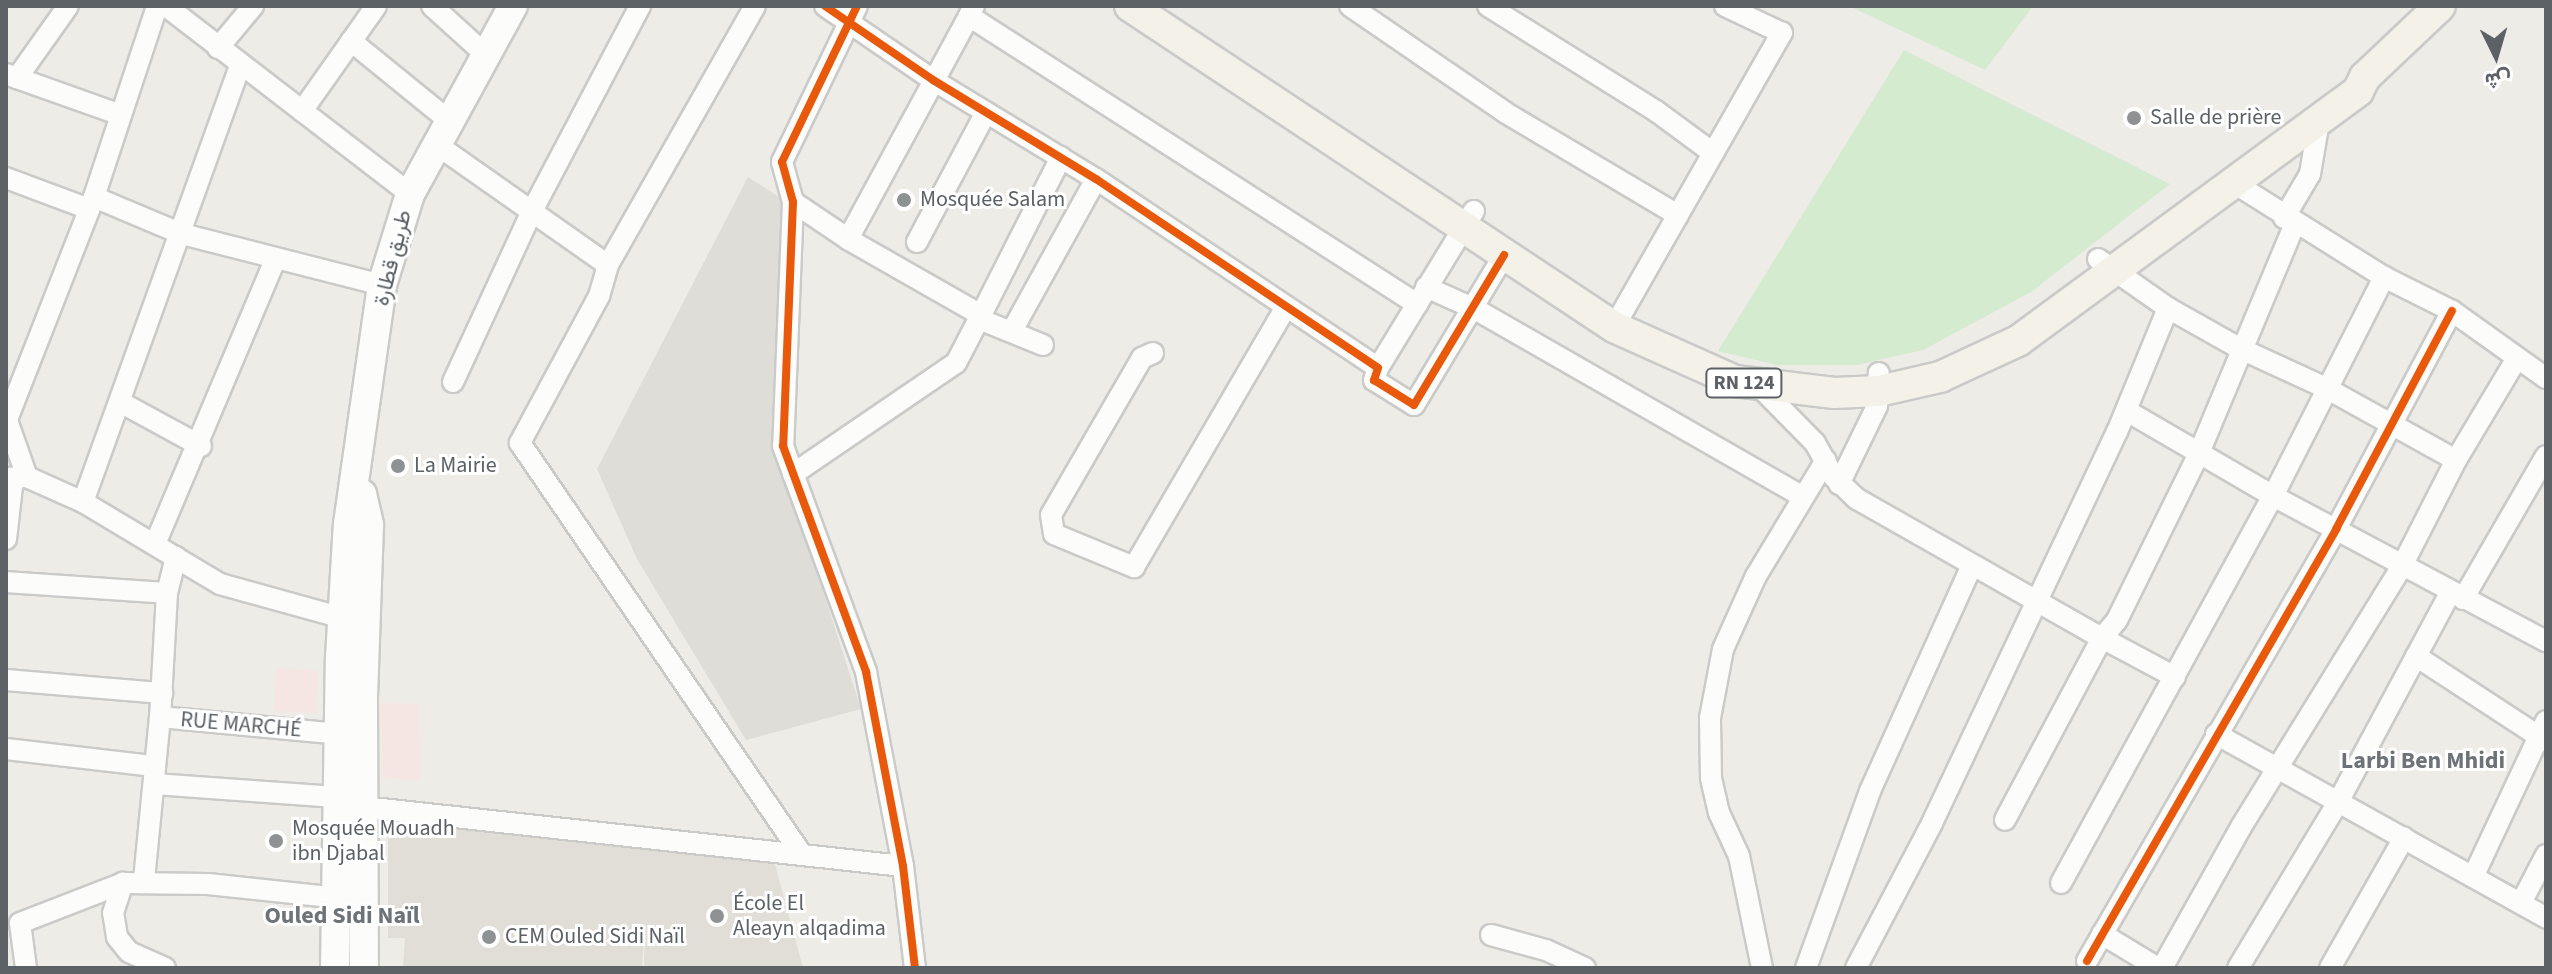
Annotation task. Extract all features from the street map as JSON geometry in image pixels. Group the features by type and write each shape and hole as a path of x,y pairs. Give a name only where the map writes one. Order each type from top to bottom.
{"main road":[{"name":"طريق قطارة","path":"364,968 339,734 352,487 382,285 410,194 446,135 485,54 513,6"},
{"name":"RN 124","path":"1130,6 1469,219 1504,255 1618,319 1765,370 1879,382"},
{"name":"RN 124","path":"1161,6 1469,219 1689,364 1759,386 1809,393 1879,382 1940,377 1993,355 2349,81 2365,77"},
{"name":"RN 124","path":"2108,264 2234,183 2358,91 2365,77 2440,6"},
{"name":"طريق قطارة","path":"335,968 369,525 362,494 352,487"}],"street":[{"path":"68,6 12,76 121,115"},
{"path":"6,539 15,478 7,422 91,203 157,6"},
{"path":"166,6 410,194"},
{"path":"218,48 253,6"},
{"path":"302,111 376,6"},
{"path":"432,6 485,54"},
{"path":"453,382 532,211 640,6"},
{"path":"755,6 608,265 599,296 520,443 801,854"},
{"path":"825,6 853,14 933,80 1096,179 1378,368"},
{"path":"1350,6 1506,113 1678,215"},
{"path":"1488,6 1656,111 1713,153"},
{"path":"1618,319 1782,33 1725,6"},
{"path":"848,239 972,11 1422,296 1475,309 1803,497"},
{"path":"853,14 782,162 793,202 783,446 866,672 903,866 915,968"},
{"path":"351,41 446,135 532,211 608,265"},
{"path":"83,502 122,403 240,66"},
{"path":"917,242 986,112"},
{"path":"2005,820 2102,638 2117,620 2199,453 2310,174 2319,121"},
{"path":"793,474 956,363 1061,157"},
{"path":"6,178 182,234 382,285"},
{"path":"1013,329 1096,179"},
{"path":"2234,183 2290,221 2384,277 2452,311 2546,378"},
{"path":"793,202 848,239 980,317 1013,329 1043,345"},
{"path":"1469,219 1378,368 1374,380 1414,405 1475,309 1504,255"},
{"path":"155,544 201,446 275,260"},
{"path":"2108,264 2168,308 2239,348 2328,389 2456,460"},
{"path":"2061,883 2273,496 2384,277"},
{"path":"1153,353 1142,358 1051,515 1054,534 1134,567 1286,307"},
{"path":"1856,968 1932,823 2127,411 2168,308"},
{"path":"2087,961 2336,529 2452,311"},
{"path":"2102,934 2160,968 2402,566 2456,460 2517,358"},
{"path":"1839,484 1879,382"},
{"path":"1759,386 1826,460 1839,484 1971,567 2175,677"},
{"path":"122,403 201,446"},
{"path":"2127,411 2273,496 2456,596 2546,641"},
{"path":"2238,968 2338,802 2416,656 2546,456"},
{"path":"1762,968 1739,856 1719,813 1711,777 1710,718 1723,649 1756,576 1826,460"},
{"path":"15,478 83,502 241,592 343,618"},
{"name":"RUE MARCHÉ","path":"176,557 167,593 160,717 339,734"},
{"path":"1806,968 1870,791 1971,567"},
{"path":"6,582 167,593"},
{"path":"2416,656 2544,733 2473,877"},
{"path":"6,680 162,693"},
{"path":"144,880 160,717"},
{"path":"2216,734 2546,918"},
{"path":"6,749 154,775 346,803 903,866"},
{"path":"2330,968 2404,838"},
{"path":"2521,903 2546,855"},
{"path":"26,968 13,922 123,883 144,880 338,898"},
{"path":"123,883 113,913 117,937 129,952 165,968"},
{"path":"1491,935 1546,950 1585,968"}],"shaded area":[{"path":"748,177 781,198 777,448 861,709 746,740 637,559 597,469"},
{"path":"276,668 318,670 316,713 274,711"},
{"path":"380,703 419,704 420,781 383,778"},
{"path":"388,815 648,850 772,853 803,968 644,968 645,919 642,968 403,968 405,938 388,938"}],"green space":[{"path":"1849,6 2033,6 1985,70"},
{"path":"1904,50 2170,184 2031,292 1923,350 1857,365 1777,365 1718,351"}],"cycle path":[{"path":"825,6 933,80 1096,179 1378,368 1374,380 1414,405 1504,255"},
{"path":"857,6 782,162 793,202 783,446 866,672 903,866 915,968"},
{"path":"2087,961 2336,529 2452,311"}],"place":[{"name":"Salle de prière","path":"2134,118"},
{"name":"Mosquée Salam","path":"904,200"},
{"name":"La Mairie","path":"398,466"},
{"name":"Mosquée Mouadh ibn Djabal","path":"276,841"},
{"name":"École El Aleayn alqadima","path":"717,916"},
{"name":"CEM Ouled Sidi Naïl","path":"489,937"}],"district":[{"name":"Larbi Ben Mhidi","path":"2423,761"},
{"name":"Ouled Sidi Naïl","path":"342,916"}]}
